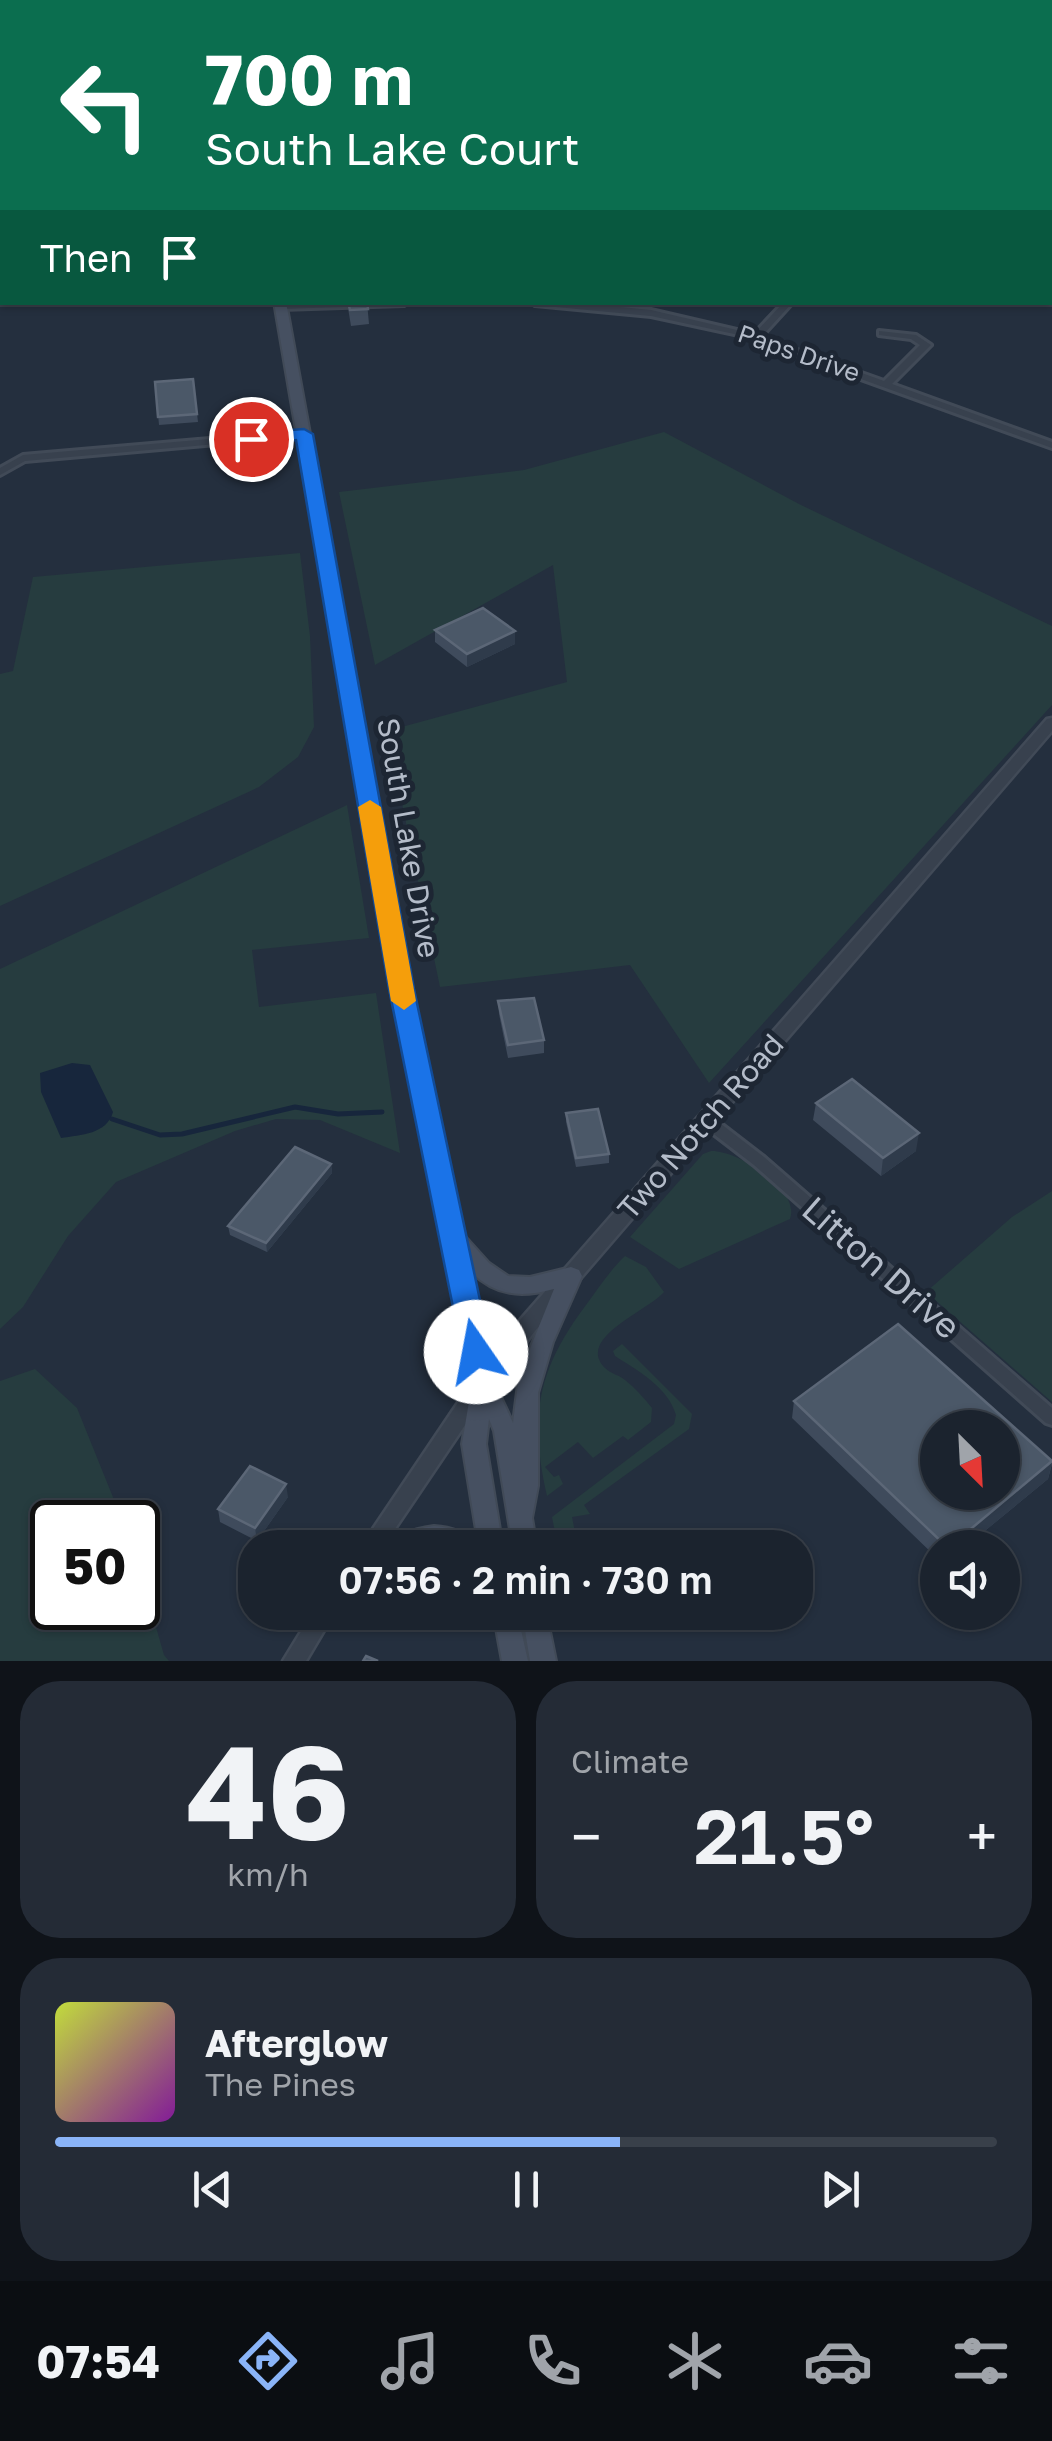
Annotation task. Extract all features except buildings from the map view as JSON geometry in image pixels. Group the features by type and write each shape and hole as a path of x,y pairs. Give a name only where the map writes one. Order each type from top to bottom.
{"main road":[{"name":"South Lake Drive","path":"280,305 396,958 483,1382 506,1430 522,1530"},
{"path":"452,1236 483,1273 505,1288 526,1288 570,1276"},
{"path":"521,1522 528,1489 525,1410 529,1384 570,1276"},
{"name":"South Lake Drive","path":"483,1382 474,1444 488,1530"},
{"path":"508,1630 514,1661"},
{"path":"537,1630 543,1661"}],"street":[{"name":"Paps Drive","path":"567,305 651,313 756,337 1052,445"},
{"path":"756,337 786,305"},
{"path":"882,333 913,337 926,345 887,383"},
{"path":"0,472 23,458 304,434"},
{"name":"Two Notch Road","path":"382,1530 483,1382 570,1276 1052,722"},
{"name":"Litton Drive","path":"706,1122 773,1173 1052,1418"},
{"path":"294,1661 314,1630"}],"green space":[{"path":"664,432 799,504 1052,626 1052,705 709,1083 630,965 440,987 387,731 567,682 553,565 375,665 339,492 524,470"},
{"path":"300,553 310,636 314,727 298,757 259,787 0,906 0,674 13,671 33,577"},
{"path":"347,805 369,938 252,950 259,1007 376,993 400,1153 320,1120 276,1119 235,1131 116,1182 68,1236 23,1307 0,1329 0,969"},
{"path":"711,1151 750,1164 777,1184 791,1207 790,1219 679,1269 630,1237 703,1154"},
{"path":"1052,1191 1052,1402 926,1292 1012,1217"},
{"path":"625,1256 646,1267 664,1292 606,1336 598,1357 605,1368 629,1383 652,1408 651,1422 628,1440 623,1436 593,1458 578,1442 545,1467 554,1477 559,1475 563,1484 547,1496 541,1468 539,1418 547,1373 570,1329"},
{"path":"622,1344 692,1414 689,1429 584,1505 590,1514 572,1517 575,1530 555,1530 552,1517 674,1424 676,1415 666,1396 613,1351"},
{"path":"35,1369 77,1408 114,1500 30,1500 30,1630 157,1630 169,1661 0,1661 0,1381"}],"water":[{"path":"72,1063 90,1065 113,1112 99,1129 61,1138 41,1092 40,1073"}],"waterway":[{"path":"112,1119 160,1135 182,1134 295,1107 338,1114 382,1112"}],"slow traffic":[{"path":"370,807 404,1001"}],"route":[{"path":"251,439 304,434 401,989 476,1352"}]}
